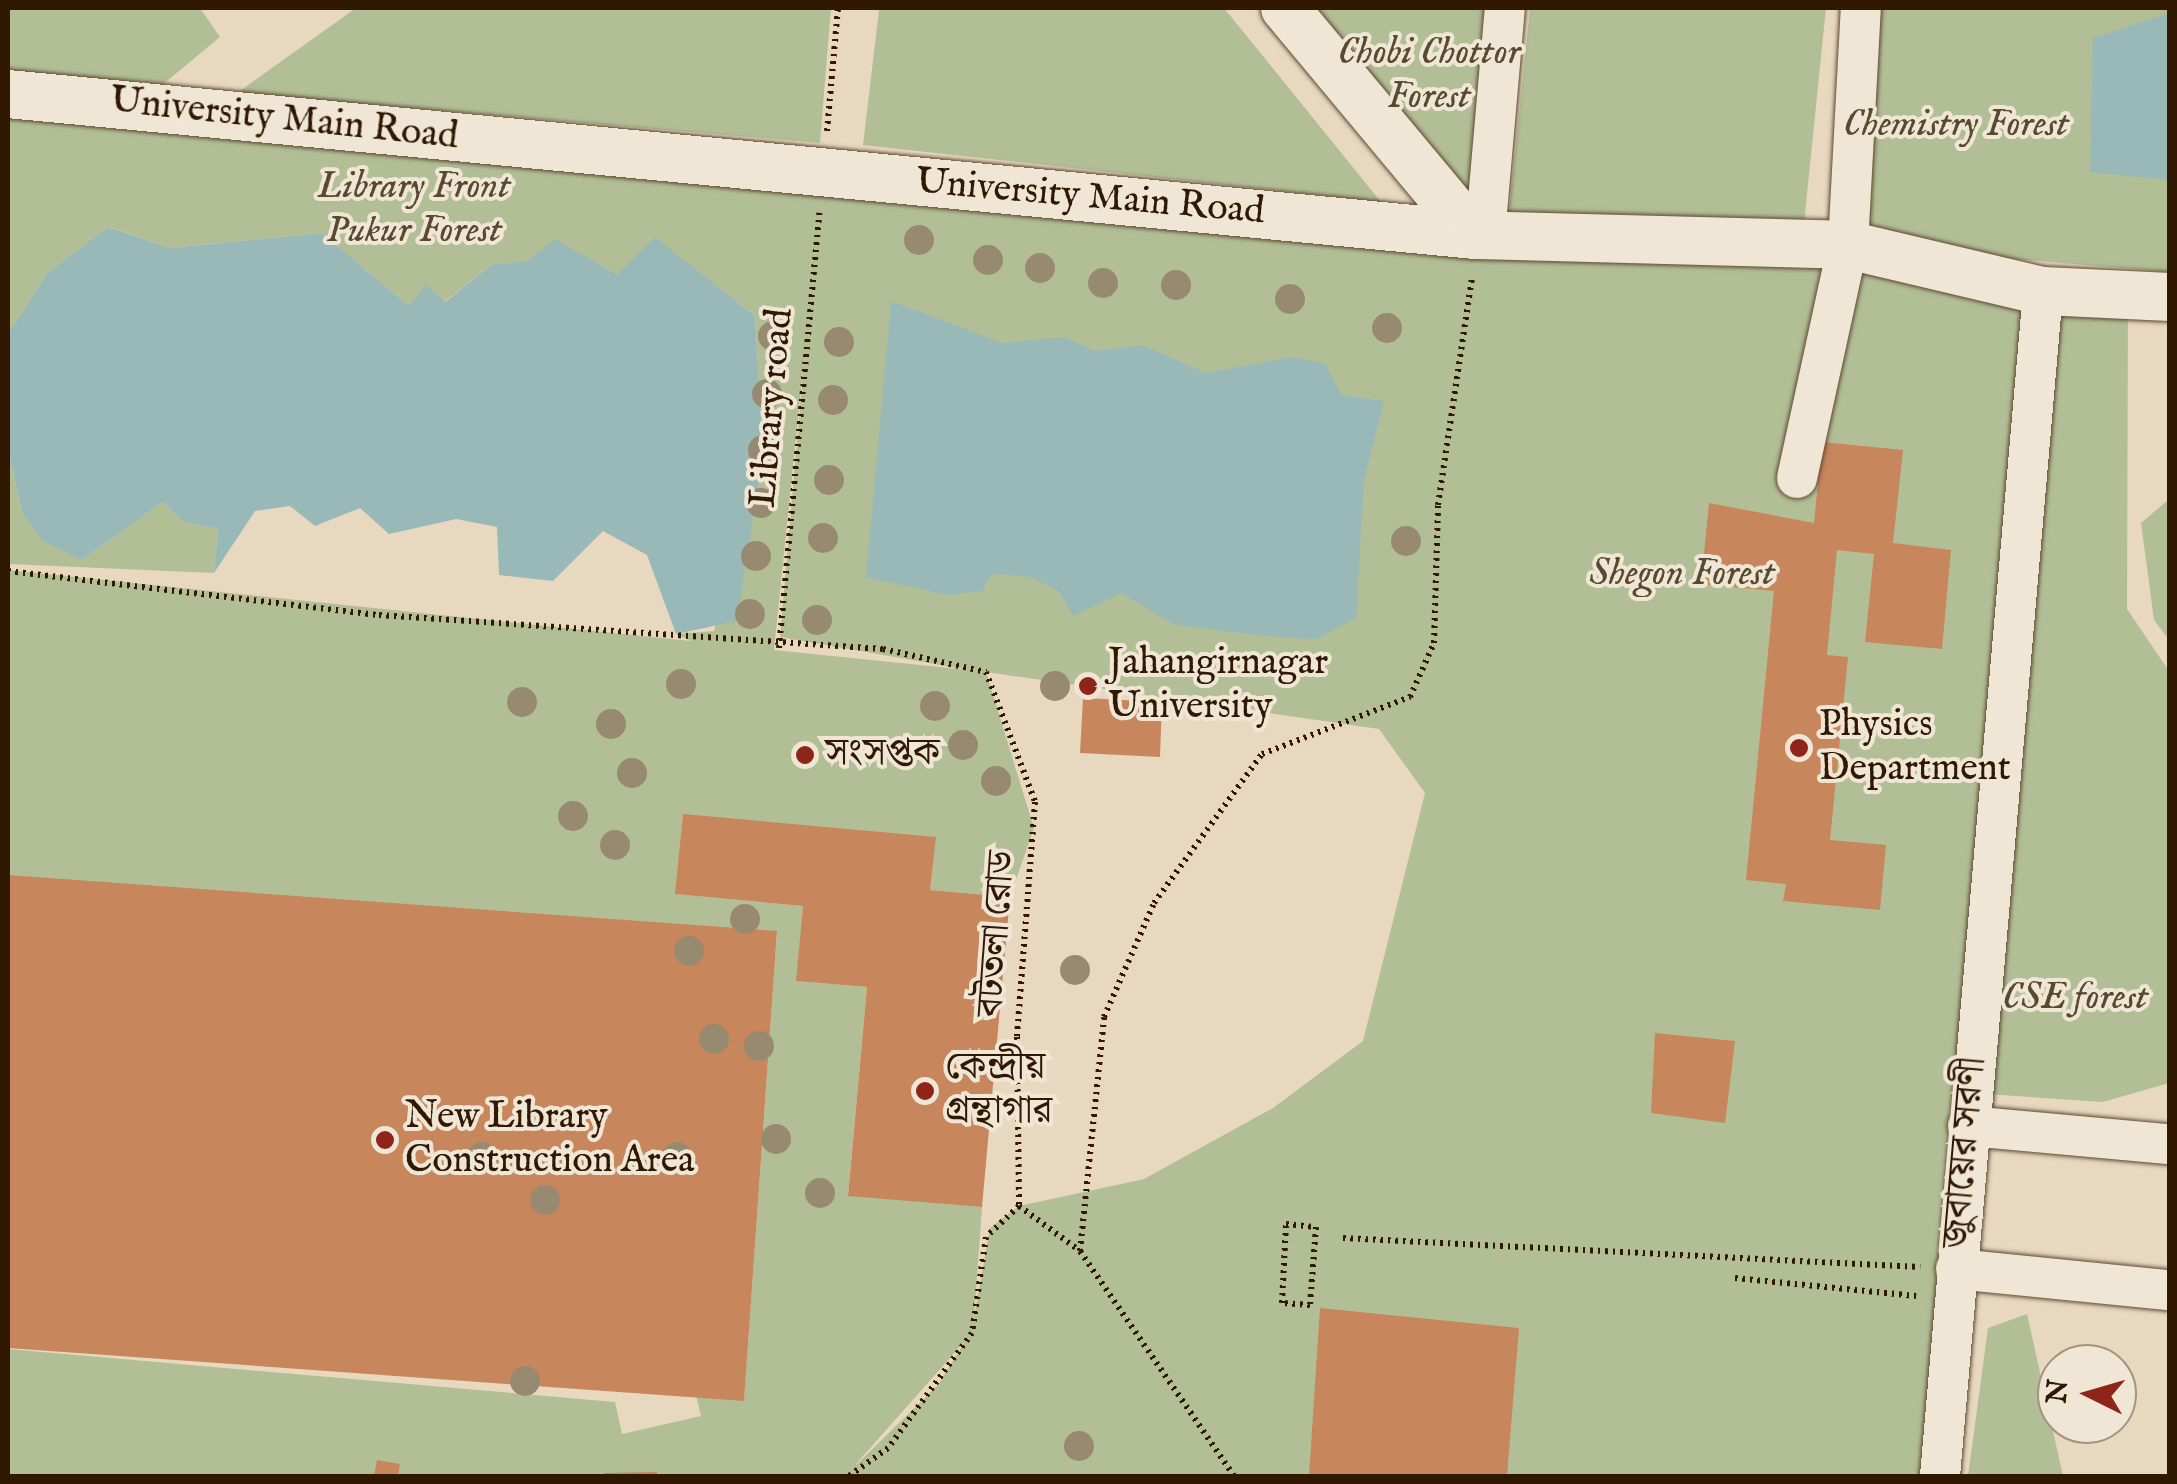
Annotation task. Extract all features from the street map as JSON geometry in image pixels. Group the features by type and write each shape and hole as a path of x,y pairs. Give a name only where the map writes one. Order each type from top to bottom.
{"street":[{"path":"1285,8 1479,235"},
{"path":"1479,235 1505,8"},
{"path":"1796,478 1848,245 1861,8"},
{"name":"University Main Road","path":"8,94 1479,235 1848,245 2044,292 2170,297"},
{"name":"জুবায়ের সরণী","path":"1940,1476 2044,292"},
{"path":"1968,1126 2168,1144"},
{"path":"1956,1284 2168,1290"}],"path":[{"name":"Library road","path":"779,649 838,8"},
{"path":"1080,1251 1104,1017 1154,903 1262,754 1410,698 1434,644 1438,505 1479,235"},
{"path":"8,571 779,649"},
{"name":"বটতলা রোড","path":"779,649 883,649 986,672 1035,802 1017,1037 1019,1206"},
{"path":"849,1476 888,1448 972,1333 986,1237 1019,1206 1080,1251 1234,1476"},
{"path":"1286,1224 1316,1227 1310,1306 1282,1303 1286,1224"},
{"path":"1342,1238 1956,1284"},
{"path":"1735,1278 1956,1284"}],"green space":[{"path":"8,8 200,8 220,37 150,95 8,82"},
{"path":"356,8 831,8 820,143 237,93"},
{"path":"1224,8 1381,202 863,145 879,10"},
{"name":"Jahangirnagar University","path":"1285,8 1505,8 1474,234 1508,224 1530,8 1826,8 1802,243 1847,245 1867,8 2169,8 2169,272 1858,246 2128,295 2127,609 2169,671 2169,1083 2103,1102 1971,1093 1940,1476 8,1476 8,1349 615,1402 622,1434 701,1416 696,1395 744,1400 777,932 8,876 8,570 691,641 676,634 714,631 763,450 755,316 739,303 616,275 491,265 444,302 409,306 322,233 169,248 110,227 47,273 8,334 8,99 1472,234","holes":["805,350 780,637 969,670 774,650","986,672 1379,729 1425,793 1363,1041 1273,1108 1144,1179 1019,1206 990,1228 974,1318 982,1207 848,1195 867,987 797,981 803,906 676,894 683,815 935,838 930,890 1010,897 1034,828","965,1341 938,1385 856,1465"]},
{"path":"8,449 22,512 82,560 163,502 184,522 218,529 214,573 8,564"},
{"path":"2169,499 2169,640 2154,620 2141,523"},
{"path":"2027,1314 2037,1359 2037,1444 2056,1444 2063,1476 1968,1476 1988,1328"}],"water":[{"path":"2169,13 2169,180 2090,172 2093,38"},
{"path":"109,227 169,248 322,233 409,306 426,285 445,302 491,265 528,261 555,239 617,275 655,237 755,316 763,450 737,621 676,634 647,555 603,531 553,581 499,575 497,527 456,519 389,534 360,508 315,526 290,506 255,511 214,573 218,529 184,522 163,502 82,560 43,541 22,512 8,449 8,334 47,273"},
{"path":"891,301 1002,343 1063,337 1096,351 1142,345 1206,373 1294,357 1325,364 1342,395 1384,401 1364,480 1356,618 1316,639 1266,636 1175,625 1121,593 1073,616 1059,591 1031,577 992,574 982,591 948,595 866,577"}],"building":[{"name":"Physics Department","path":"1822,442 1903,450 1893,543 1951,550 1942,649 1865,642 1874,554 1837,550 1827,655 1848,657 1830,840 1886,845 1880,910 1783,901 1786,884 1746,880 1774,591 1701,584 1709,503 1814,523"},
{"path":"1083,698 1162,702 1160,757 1080,753"},
{"name":"কেন্দ্রীয় গ্রন্থাগার","path":"683,814 936,837 930,890 1010,897 982,1207 848,1196 867,987 796,981 803,906 675,894"},
{"name":"New Library Construction Area","path":"8,875 777,931 744,1401 8,1348"},
{"path":"1655,1033 1735,1041 1725,1123 1651,1113"},
{"path":"1320,1308 1519,1328 1507,1476 1309,1476"},
{"path":"377,1460 400,1464 398,1476 374,1476"},
{"path":"657,1472 657,1476 604,1476 604,1473"}],"place":[{"name":"Jahangirnagar University","path":"1088,686"},
{"name":"Physics Department","path":"1799,748"},
{"name":"সংসপ্তক","path":"805,755"},
{"name":"কেন্দ্রীয় গ্রন্থাগার","path":"925,1091"},
{"name":"New Library Construction Area","path":"385,1140"}],"park label":[{"name":"Chobi Chottor Forest","path":"1429,76"},
{"name":"Chemistry Forest","path":"1956,126"},
{"name":"Library Front Pukur Forest","path":"414,210"},
{"name":"Shegon Forest","path":"1682,575"},
{"name":"CSE forest","path":"2075,999"}]}
